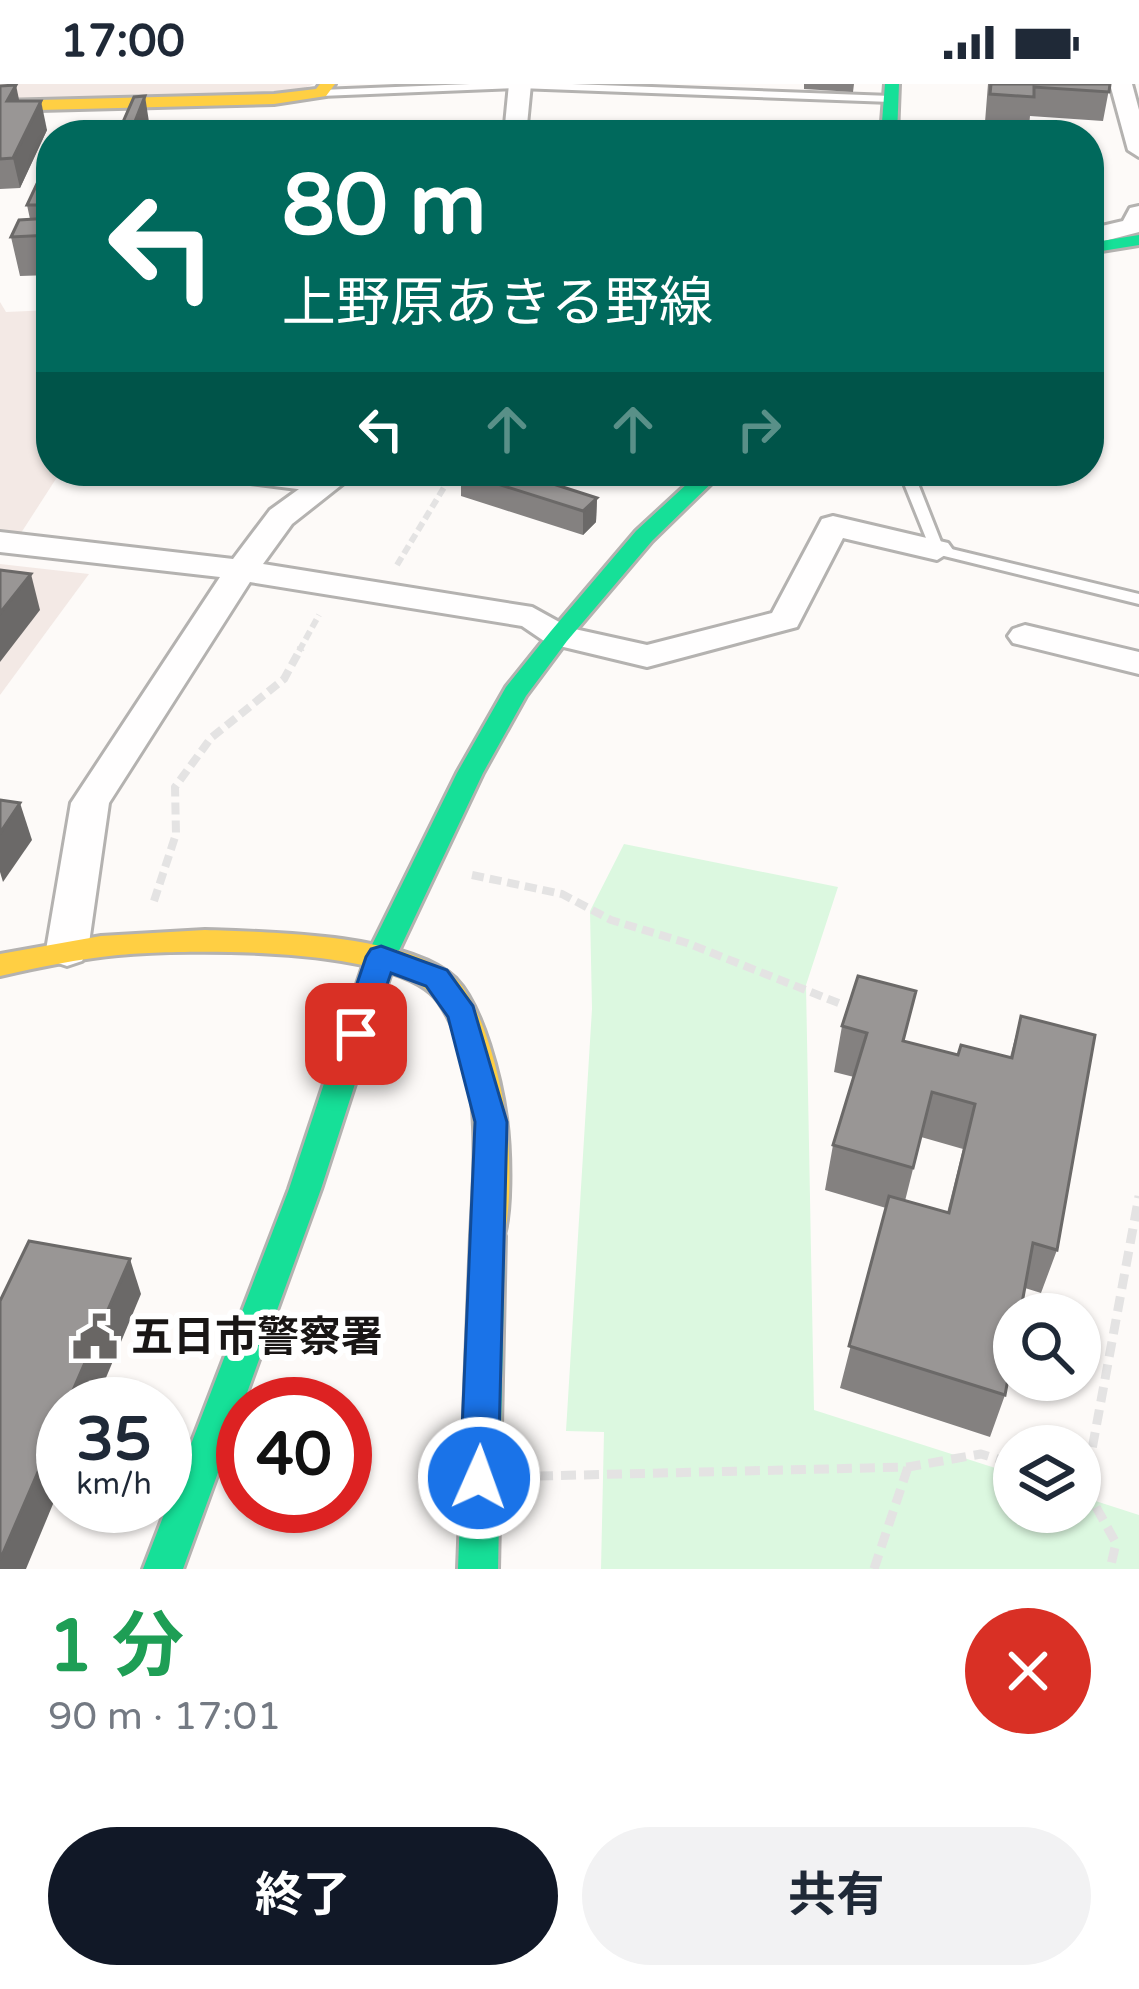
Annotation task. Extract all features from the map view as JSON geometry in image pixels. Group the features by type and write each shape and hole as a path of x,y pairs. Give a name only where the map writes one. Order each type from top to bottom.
{"street":[{"path":"1120,84 1137,137"},
{"path":"513,120 520,85"},
{"path":"0,106 274,99 324,88"},
{"path":"1104,233 1133,226 1139,213"},
{"path":"1104,246 1139,241"},
{"path":"67,950 90,803 207,618 281,518 325,486"},
{"path":"163,1569 305,1189 381,957 470,773 515,693 559,636 644,536 697,486"},
{"path":"0,542 243,571 532,617 559,636 647,656 785,620 833,526 937,550"},
{"path":"1025,636 1139,663"},
{"path":"0,965 67,950 140,942 327,947 381,957 437,978 450,992 462,1014 491,1122 478,1569"}],"lane":[{"path":"324,88 520,85 891,92"},
{"path":"912,486 937,550 1139,599"}],"path":[{"path":"381,592 445,486"},
{"path":"140,942 176,834 176,787 211,738 284,679 335,585"},
{"path":"482,875 562,895 610,920 687,943 842,1004"},
{"path":"1094,1425 1139,1196"},
{"path":"479,1478 908,1467 981,1454 993,1458"},
{"path":"874,1569 908,1467"},
{"path":"1101,1518 1116,1543 1110,1569"}],"shaded area":[{"path":"0,84 314,84 295,92 0,101"},
{"path":"0,302 6,312 36,311 36,486 51,486 21,533 0,531"},
{"path":"0,564 89,574 0,695"}],"green space":[{"path":"624,844 838,887 806,985 814,1410 993,1467 993,1533 1101,1533 1101,1503 1139,1515 1139,1569 601,1569 604,1432 566,1431 592,1009 590,911"}],"building":[{"path":"991,84 1110,84 1109,92 1034,87 1034,97 990,94"},
{"path":"16,85 7,101 41,101 13,158 0,159 0,86"},
{"path":"145,96 136,120 124,120 134,97"},
{"path":"36,219 36,236 11,237 19,220"},
{"path":"504,486 560,486 597,498 583,511"},
{"path":"0,570 31,574 0,613"},
{"path":"0,800 20,803 0,833"},
{"path":"858,976 916,991 903,1041 958,1055 961,1045 1012,1058 1021,1016 1095,1035 1057,1250 1033,1243 1024,1293 993,1293 993,1391 849,1346 889,1196 949,1213 975,1104 932,1092 913,1168 833,1145 867,1033 842,1026"},
{"path":"29,1241 130,1259 79,1377 36,1377 36,1477 0,1560 0,1301"}],"traffic: fast":[{"path":"890,120 892,84"},
{"path":"1104,246 1139,240"},
{"path":"163,1569 305,1189 381,957 470,773 515,693 559,636 644,536 697,486"},
{"path":"478,1569 488,1236"}],"traffic: slow":[{"path":"0,106 274,99 321,93 328,84"},
{"path":"0,965 101,946 205,941 347,951 424,972 454,1000 481,1075 491,1126 488,1236"}],"place":[{"name":"五日市警察署","path":"95,1337"}],"route":[{"path":"356,1034 381,957 437,978 462,1014 491,1122 479,1478"}]}
